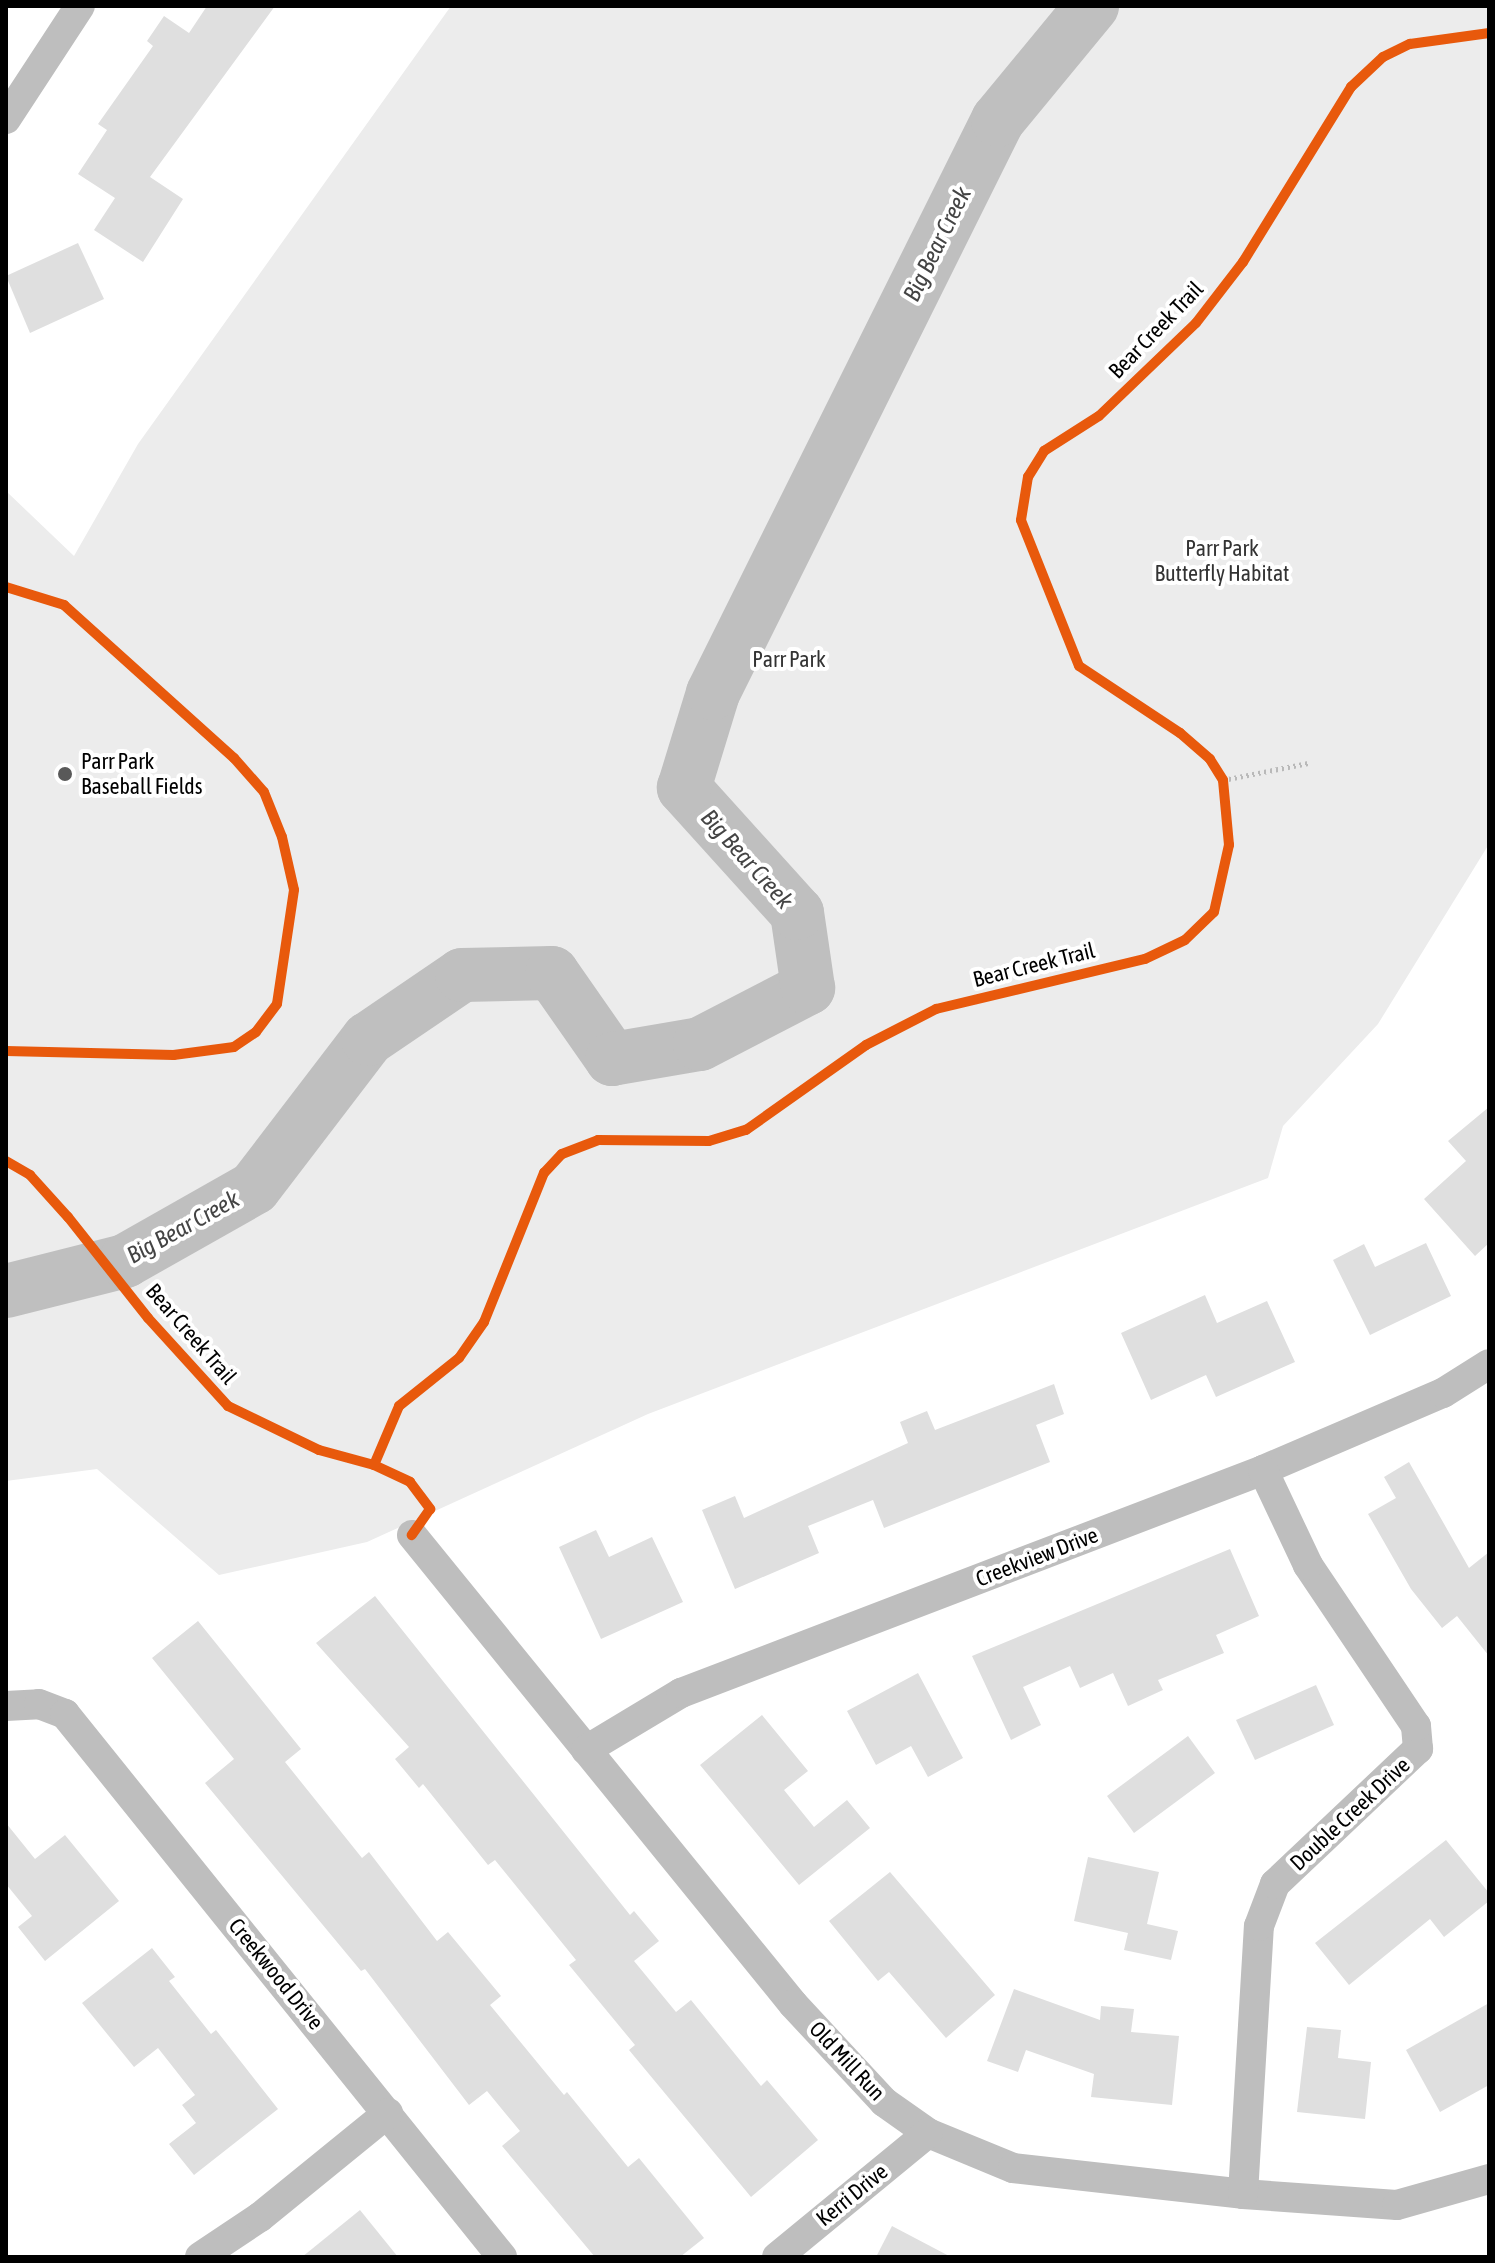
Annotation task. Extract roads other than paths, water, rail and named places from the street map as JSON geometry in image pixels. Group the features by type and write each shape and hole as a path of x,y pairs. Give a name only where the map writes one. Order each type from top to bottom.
{"street":[{"path":"6,119 80,6"},
{"name":"Creekview Drive","path":"586,1750 681,1693 1263,1470 1443,1393 1489,1364"},
{"name":"Double Creek Drive","path":"1243,2194 1259,1926 1275,1884 1418,1749 1416,1726 1308,1565 1263,1470"},
{"name":"Old Mill Run","path":"412,1535 793,2004 884,2102 928,2133 1013,2168 1243,2194 1397,2205 1489,2179"},
{"name":"Creekwood Drive","path":"6,1706 39,1704 65,1714 502,2257"},
{"path":"200,2257 260,2217 388,2113"},
{"name":"Kerri Drive","path":"777,2257 928,2133"}],"waterway":[{"name":"Big Bear Creek","path":"6,1291 125,1261 254,1188 368,1039 462,975 552,973 612,1059 700,1044 808,988 797,913 684,788 713,693 998,120 1092,6"}],"place":[{"name":"Parr Park Baseball Fields","path":"65,774"}],"park label":[{"name":"Parr Park Butterfly Habitat","path":"1222,560"},
{"name":"Parr Park","path":"789,660"}]}
